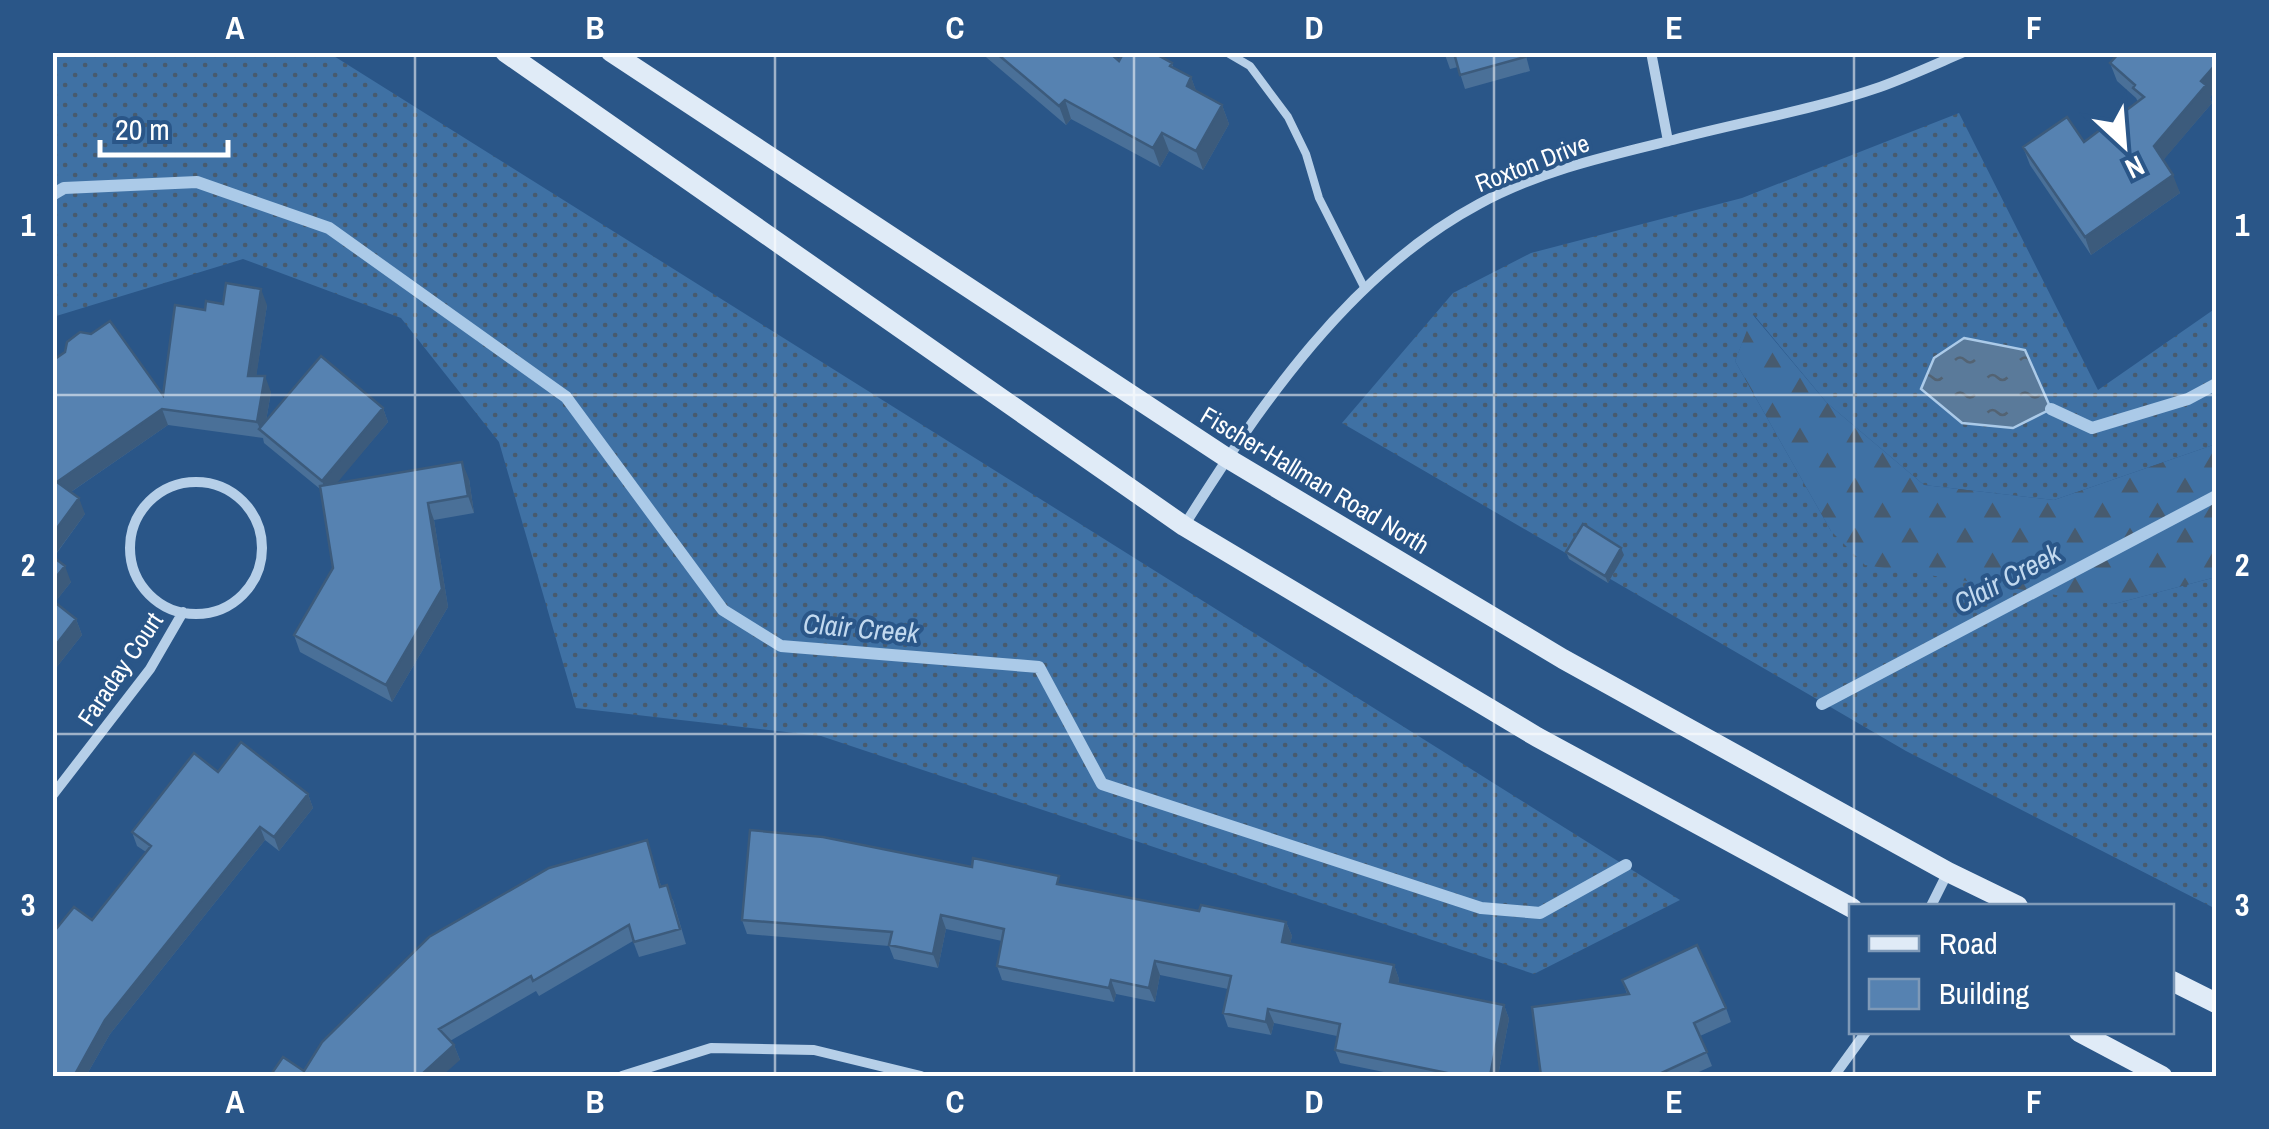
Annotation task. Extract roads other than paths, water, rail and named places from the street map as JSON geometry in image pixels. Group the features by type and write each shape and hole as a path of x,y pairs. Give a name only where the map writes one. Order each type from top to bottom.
{"main road":[{"path":"504,52 1184,526 1538,737 1849,906"},
{"name":"Fischer-Hallman Road North","path":"611,52 1227,458 1563,659 1948,872 2014,904"},
{"path":"2174,982 2216,1003"},
{"path":"2083,1034 2162,1076"}],"street":[{"path":"1652,52 1668,141"},
{"name":"Roxton Drive","path":"1184,526 1227,458 1306,353 1366,289 1409,251 1479,204 1574,164 1878,88 1964,52"},
{"name":"Faraday Court","path":"208,482 242,500 258,525 263,548 258,573 227,607 205,614 182,612 156,601 141,584 130,548 134,526 156,496 176,485 208,482"},
{"name":"Faraday Court","path":"52,796 150,669 182,612"},
{"path":"1931,904 1948,872"},
{"path":"1834,1076 1865,1034"},
{"path":"622,1076 711,1048 814,1050 922,1076"}],"lane":[{"path":"1226,52 1250,66 1288,118 1306,154 1319,198 1366,289"}],"water":[{"path":"1964,338 2025,350 2051,409 2013,428 1962,423 1921,389 1934,358"}],"waterway":[{"name":"Clair Creek","path":"52,195 64,188 197,182 329,228 566,397 723,610 781,646 1039,667 1102,784 1481,908 1540,913 1626,865"},
{"path":"2051,409 2092,428 2188,399 2216,384"},
{"name":"Clair Creek","path":"1822,704 2216,496"}]}
